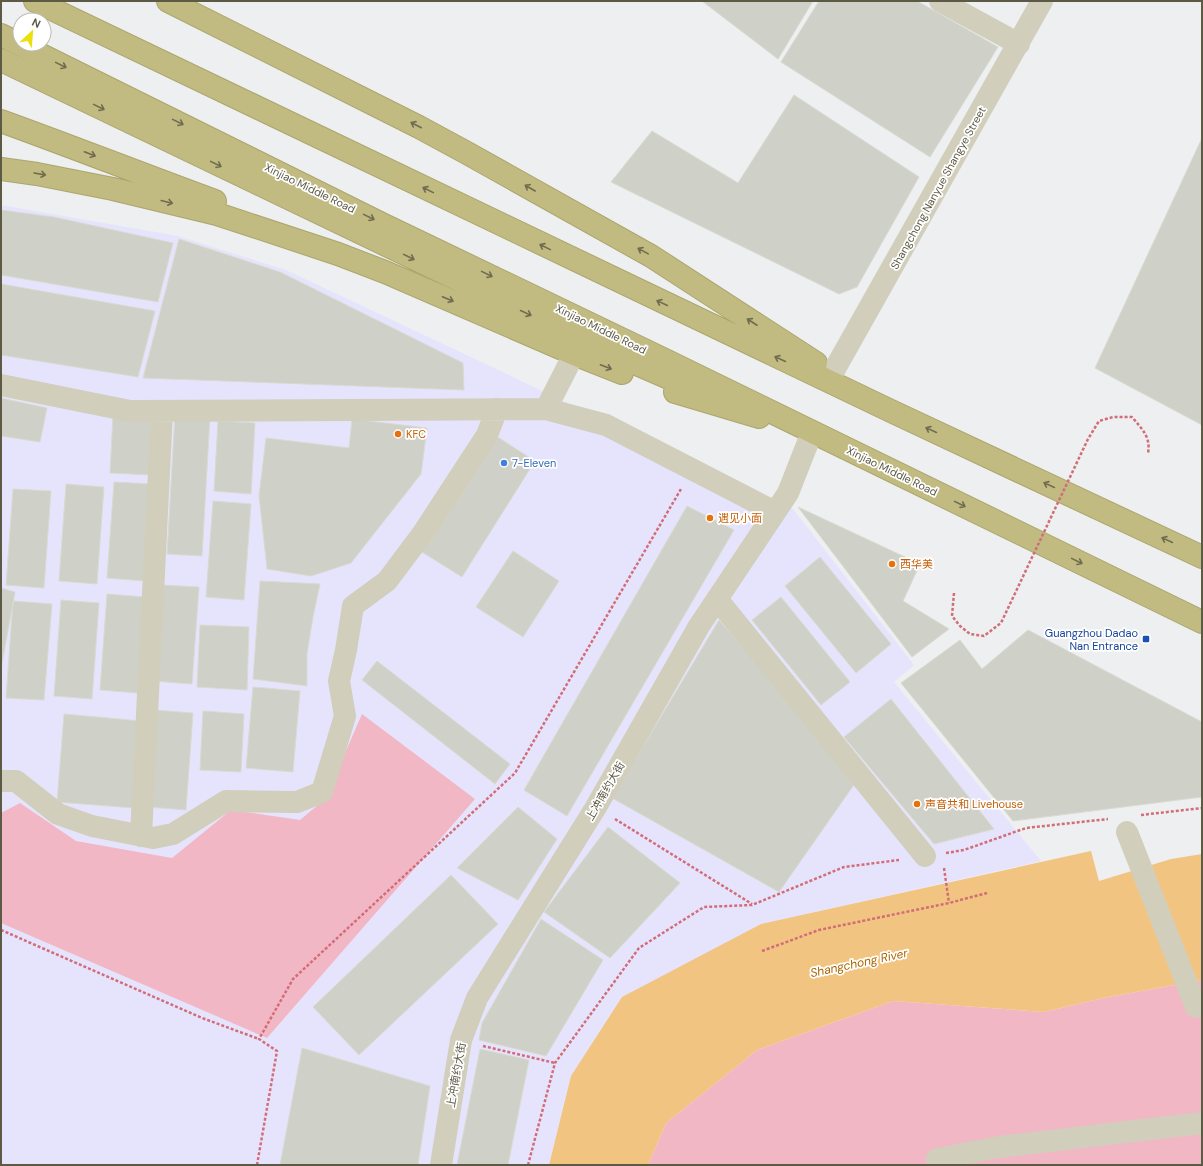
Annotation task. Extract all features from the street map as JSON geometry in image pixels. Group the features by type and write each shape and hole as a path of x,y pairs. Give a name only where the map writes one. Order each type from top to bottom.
{"highway":[{"path":"35,1 891,412 1202,557"},
{"path":"168,1 419,127 651,256 891,412"},
{"name":"Xinjiao Middle Road","path":"1,35 384,225 666,360 1202,622"},
{"path":"1,60 609,352 690,387 812,432"},
{"path":"1,121 236,209 574,354 648,383 686,396 812,432"},
{"path":"1,169 106,187 217,214 338,254 385,272"}],"street":[{"path":"940,1 1019,44"},
{"name":"Shangchong Nanyue Shangye Street","path":"832,374 1042,1"},
{"path":"546,409 574,354"},
{"path":"1,385 130,411 546,409 606,425 775,512"},
{"path":"1,781 16,781 58,814 92,826 153,838 172,834 226,802 297,802 322,792 345,716 339,681 353,606 387,581 423,533 487,435 497,409"},
{"path":"140,836 162,411"},
{"name":"上冲南约大街","path":"441,1165 461,1040 477,998 596,807 699,626 788,494 812,432"},
{"path":"717,599 933,855"},
{"path":"1122,830 1197,1002"},
{"path":"937,1159 999,1147 1202,1123"}],"path":[{"path":"954,593 952,616 960,626 970,634 984,636 1000,623 1088,439 1099,421 1113,417 1132,417 1145,432 1149,446 1148,453"},
{"path":"259,1039 293,979 515,773 692,469"},
{"path":"596,807 752,904"},
{"path":"1141,815 1202,808"},
{"path":"528,1165 555,1063 639,948 704,907 752,904 844,867 964,850 1026,828 1122,830"},
{"path":"933,855 949,903"},
{"path":"762,951 819,930 949,903 987,893"},
{"path":"1,930 202,1018 259,1039 277,1050 257,1165"},
{"path":"461,1040 555,1063"}],"shaded area":[{"path":"1,205 178,236 286,270 793,509 914,665 894,682 1041,861 761,924 571,1076 549,1165 1,1165"},
{"path":"362,714 475,799 267,1038 1,923 1,813 20,803 76,841 172,858 231,810 300,820 325,799"},
{"path":"1202,980 1202,1165 648,1165 666,1123 757,1050 893,1001 1044,1012 1103,998"}],"water":[{"name":"Shangchong River","path":"1091,851 1099,881 1171,859 1202,854 1202,980 1103,998 1044,1012 893,1001 757,1050 666,1123 648,1165 549,1165 571,1076 622,997 761,924"}],"building":[{"path":"702,1 813,1 778,59"},
{"path":"819,1 917,1 998,47 930,157 781,62"},
{"path":"794,95 919,177 857,287 839,294 611,182 652,131 738,183"},
{"path":"1202,138 1202,425 1095,368"},
{"path":"1,210 54,217 173,243 158,302 1,275"},
{"path":"179,239 280,272 463,363 464,390 143,378"},
{"path":"1,284 155,311 138,377 1,355"},
{"path":"1,398 47,408 40,442 1,436"},
{"path":"113,414 154,417 150,475 110,473"},
{"path":"175,415 210,417 202,556 167,554"},
{"path":"352,419 427,428 421,474 351,563 311,576 267,569 259,496 266,438 349,448"},
{"path":"218,421 255,423 251,494 214,491"},
{"path":"496,436 535,461 462,577 422,552"},
{"path":"114,482 152,484 145,581 107,578"},
{"path":"66,484 104,487 97,584 59,581"},
{"path":"13,489 51,491 44,588 6,585"},
{"path":"213,501 251,504 244,600 206,597"},
{"path":"687,506 734,530 567,816 524,790"},
{"path":"798,507 920,564 903,601 949,629 912,657"},
{"path":"513,551 559,581 523,637 476,607"},
{"path":"820,557 891,644 856,673 785,586"},
{"path":"260,581 320,584 307,654 307,686 253,679"},
{"path":"161,585 199,587 192,684 154,681"},
{"path":"1,588 15,592 1,669"},
{"path":"107,594 145,597 138,693 100,690"},
{"path":"781,597 850,682 821,705 752,620"},
{"path":"61,600 99,603 92,699 54,696"},
{"path":"13,601 52,604 44,700 6,698"},
{"path":"719,620 858,779 779,892 612,798"},
{"path":"200,625 249,627 247,690 197,687"},
{"path":"1028,630 1202,722 1202,797 1013,821 901,683 960,640 982,669"},
{"path":"377,661 510,764 495,784 362,680"},
{"path":"253,687 300,691 293,772 246,768"},
{"path":"891,699 994,829 934,844 844,737"},
{"path":"155,710 193,713 186,810 148,807"},
{"path":"203,711 244,714 241,772 200,770"},
{"path":"64,714 141,721 134,808 57,802"},
{"path":"518,807 557,839 518,900 457,868"},
{"path":"608,827 680,883 610,958 544,912"},
{"path":"451,875 498,924 359,1055 313,1007"},
{"path":"541,919 603,960 546,1056 479,1040 482,1023"},
{"path":"302,1048 430,1086 418,1165 280,1165"},
{"path":"480,1049 529,1060 508,1165 457,1165"}],"place":[{"name":"KFC","path":"398,434"},
{"name":"7-Eleven","path":"504,463"},
{"name":"遇见小面","path":"710,518"},
{"name":"西华美","path":"892,564"},
{"name":"Guangzhou Dadao Nan Entrance","path":"1146,639"},
{"name":"声音共和 Livehouse","path":"917,804"}]}
